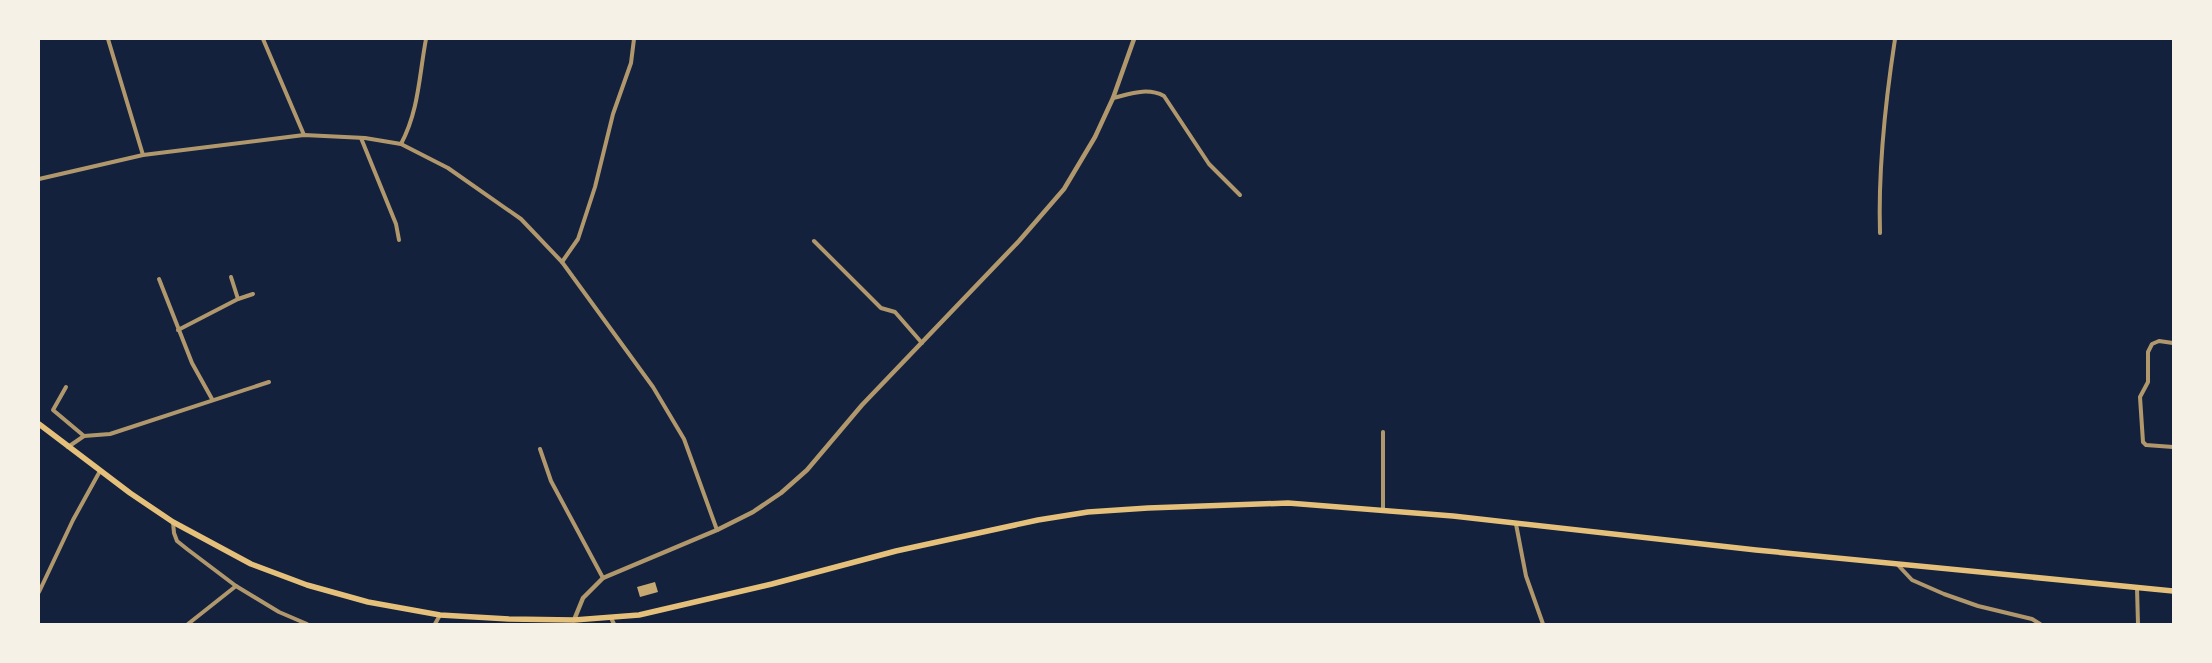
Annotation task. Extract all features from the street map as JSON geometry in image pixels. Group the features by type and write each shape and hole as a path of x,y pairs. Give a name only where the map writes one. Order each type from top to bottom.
{"highway":[{"path":"39,424 100,471 172,522 251,564 307,585 368,602 440,615 574,620 639,615 989,530 1088,512 1166,506 1288,503 1383,510 2173,592"}],"street":[{"path":"108,39 144,155"},
{"path":"263,39 304,135"},
{"path":"401,144 410,127 417,105 426,39"},
{"path":"562,262 578,240 596,186 613,114 631,63 634,39"},
{"path":"574,620 583,598 603,578 717,530 753,512 781,493 806,470 862,405 1019,241 1064,189 1095,138 1113,98 1134,39"},
{"path":"1880,233 1878,194 1881,145 1895,39"},
{"path":"1113,98 1143,91 1155,91 1164,96 1209,164 1240,195"},
{"path":"39,178 144,155 304,135 361,138 401,144 448,168 495,199 521,219 562,262 653,387 684,439 717,530"},
{"path":"361,138 396,224 400,240"},
{"path":"814,241 881,308 895,312 922,343"},
{"path":"231,277 238,299"},
{"path":"159,279 192,362 212,399"},
{"path":"178,330 238,299 253,294"},
{"path":"2173,343 2159,341 2152,344 2148,352 2148,382 2140,397 2143,442 2173,447"},
{"path":"68,447 84,436 110,434 212,399 269,382"},
{"path":"66,387 53,410 84,436"},
{"path":"1383,432 1383,510"},
{"path":"540,449 551,481 603,578"},
{"path":"39,592 73,520 100,471"},
{"path":"172,522 177,541 236,586 279,612 307,624"},
{"path":"1516,524 1526,576 1543,624"},
{"path":"1897,564 1912,580 1944,594 1978,606 2032,619 2040,624"},
{"path":"188,624 236,586"},
{"path":"2137,588 2138,624"},
{"path":"435,624 440,615"},
{"path":"611,618 614,624"}],"building":[{"path":"655,582 658,592 640,597 637,587"}]}
